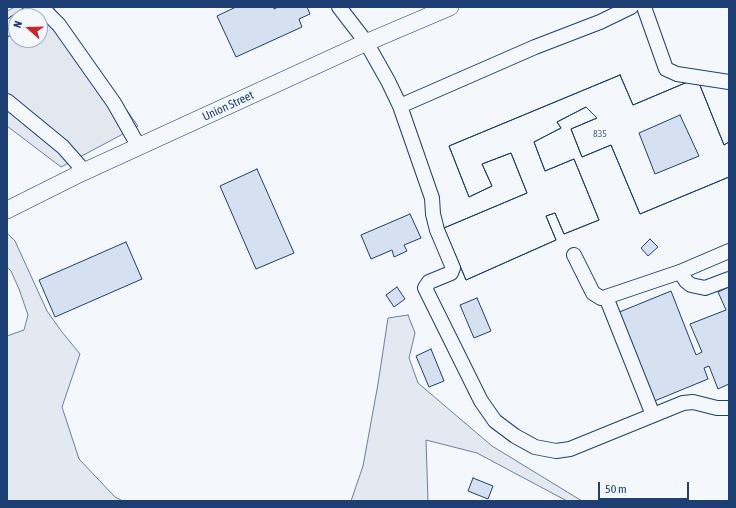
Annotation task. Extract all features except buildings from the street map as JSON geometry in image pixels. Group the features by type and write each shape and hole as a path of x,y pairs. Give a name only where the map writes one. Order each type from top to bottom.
{"main road":[{"name":"Union Street","path":"7,210 85,172 366,42 450,7"}],"street":[{"path":"40,7 59,25 110,97 139,147"},
{"path":"339,7 366,42 400,106 432,198 433,214 437,230 453,268 451,273 429,282 426,288 481,401 496,421 515,436 535,447 556,451 570,449 683,403 693,402 717,408 729,408"},
{"path":"400,106 535,47 600,22 631,7"},
{"path":"644,7 666,69 677,74 729,82"},
{"path":"7,101 63,147 85,172"},
{"path":"574,255 593,293 601,298 680,272 729,251"},
{"path":"680,272 686,281 691,285 706,288 729,279"},
{"path":"606,297 653,415"}],"shaded area":[{"path":"53,7 138,126 61,167 7,126 7,11 8,48 48,48 48,8 13,8"},
{"path":"7,233 15,241 47,311 80,354 62,407 79,459 115,497 123,501 7,501 7,336 24,330 28,315 19,289 11,271 7,267"},
{"path":"408,315 415,333 409,358 418,383 492,446 582,501 567,501 477,453 426,440 428,501 351,501 363,466 388,318"}]}
